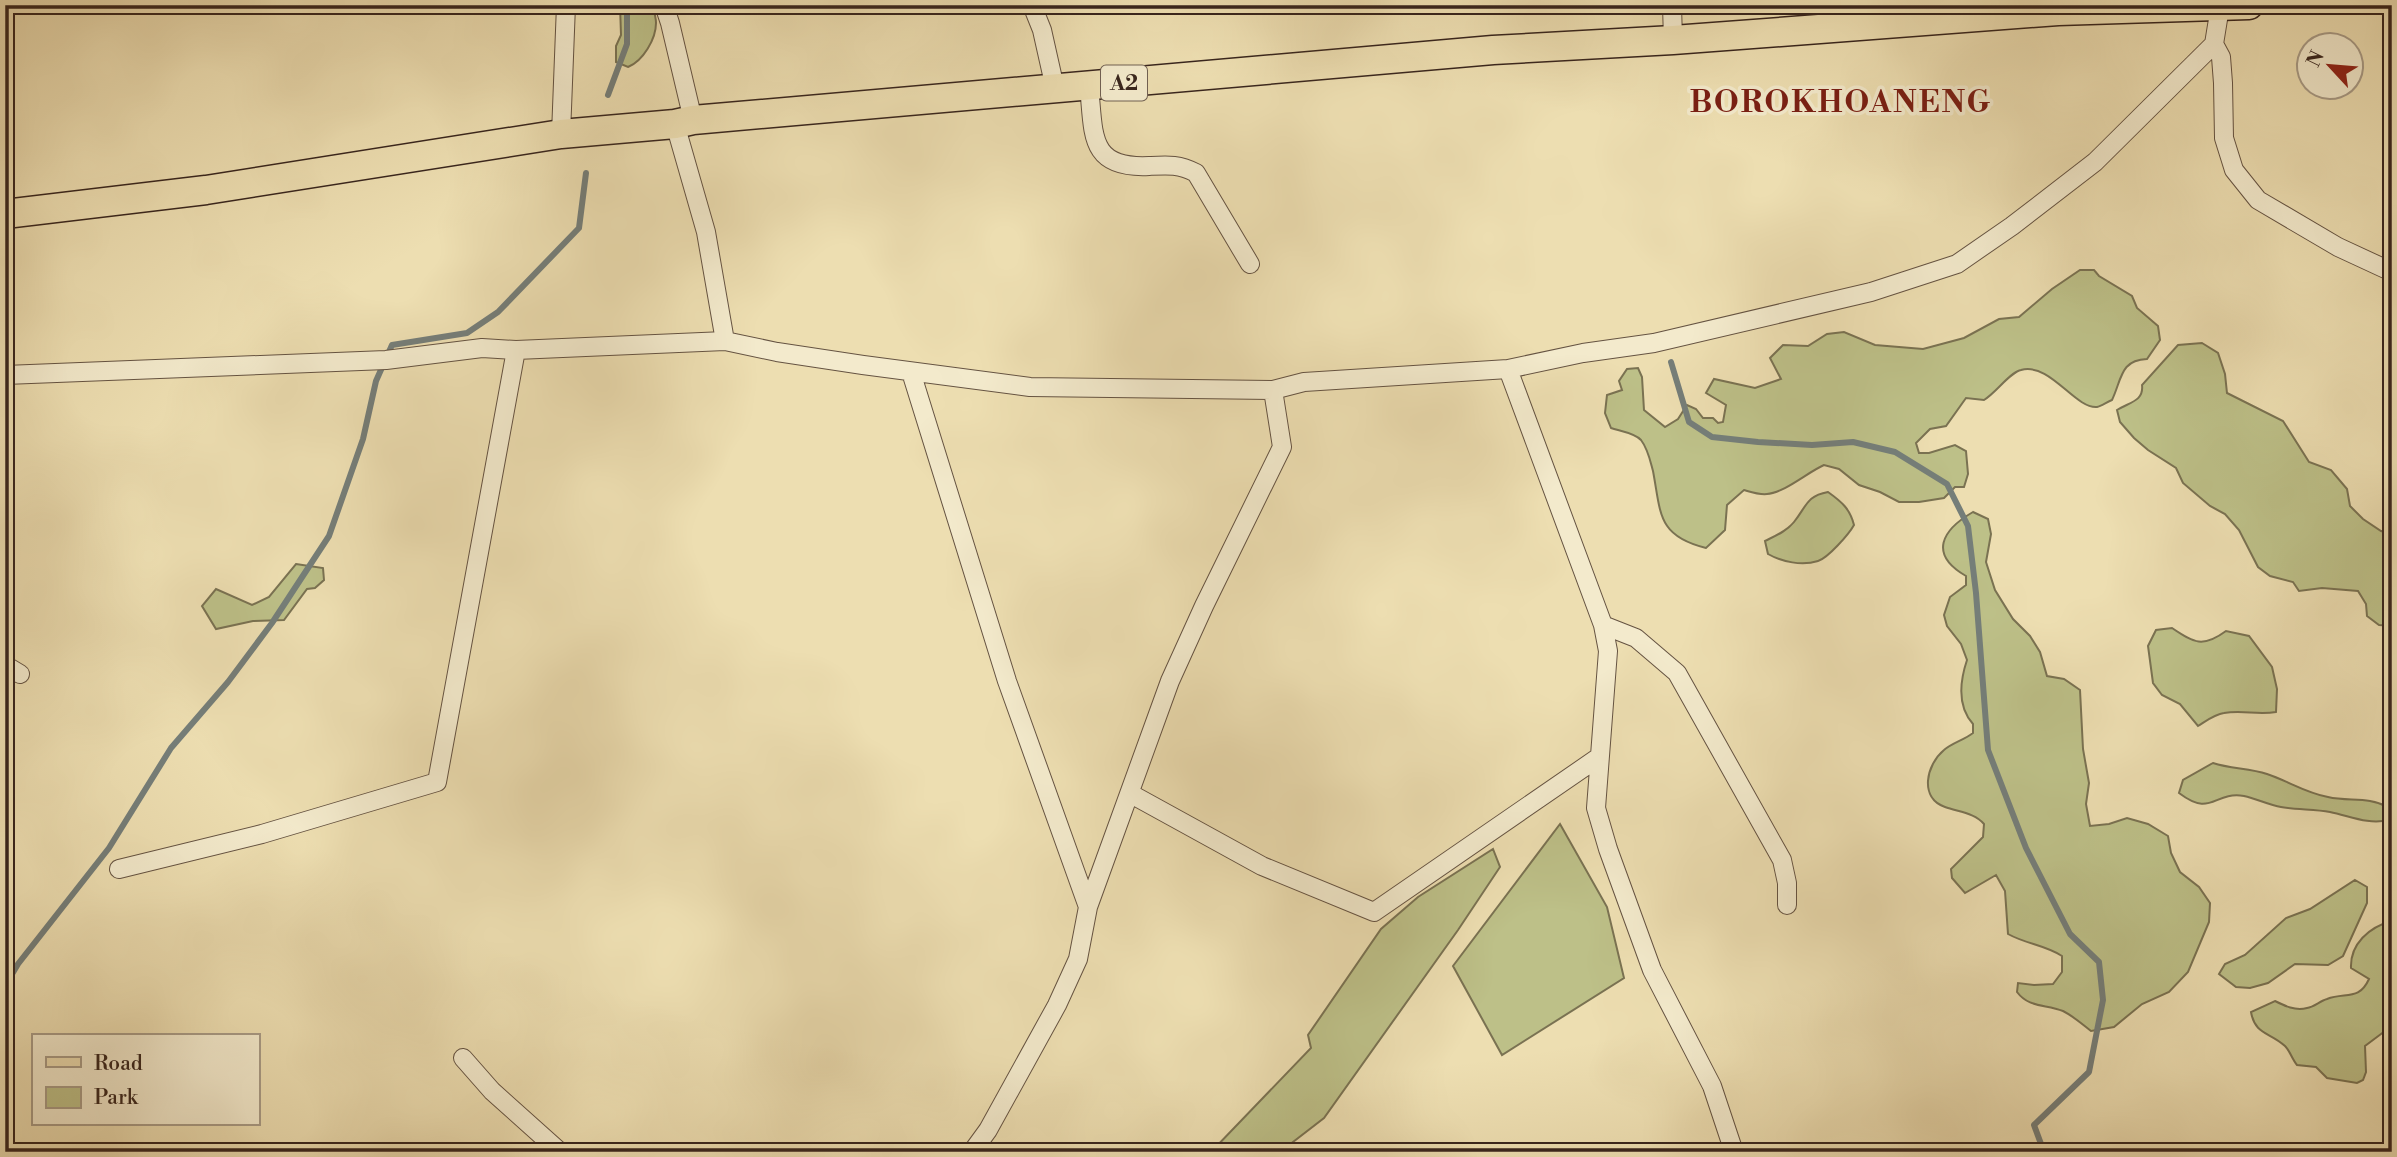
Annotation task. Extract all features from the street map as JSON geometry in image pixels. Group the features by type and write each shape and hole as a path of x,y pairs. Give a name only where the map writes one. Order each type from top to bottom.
{"main road":[{"name":"A2","path":"5,214 206,190 561,134 684,122 1493,50 1673,40 2058,8 2249,5"}],"street":[{"path":"561,134 566,5"},
{"path":"664,5 725,341"},
{"path":"1032,5 1042,30 1055,88"},
{"path":"1672,5 1673,40"},
{"path":"2204,6 2214,44 2221,57 2224,138 2234,170 2258,200 2338,247 2392,272"},
{"path":"5,375 386,360 482,348 516,350 725,341 777,352 1030,387 1273,390 1304,382 1508,369 1583,353 1654,343 1871,292 1957,264 2012,226 2095,162 2214,44"},
{"path":"1089,86 1098,147 1106,159 1118,164 1182,166 1196,173 1250,264"},
{"path":"119,869 262,834 437,782 516,350"},
{"path":"1508,369 1603,625 1608,651 1596,808 1652,970 1712,1086 1734,1152"},
{"path":"911,372 1007,681 1088,907"},
{"path":"972,1152 988,1130 1078,959 1088,907 1170,681 1282,447 1273,390"},
{"path":"1603,625 1636,638 1676,673 1782,860 1787,883 1787,905"},
{"path":"1131,794 1262,866 1374,912 1599,757"},
{"path":"463,1058 492,1090 560,1152"}],"green space":[{"path":"620,5 652,5 656,19 654,36 648,49 639,60 628,67 616,62 616,46 621,35"},
{"path":"2080,270 2094,270 2099,276 2132,296 2137,308 2158,326 2160,340 2147,359 2132,363 2123,372 2112,400 2097,407 2080,401 2052,379 2032,369 2016,372 1984,400 1966,398 1946,426 1930,429 1916,443 1919,453 1929,453 1955,445 1966,451 1968,474 1964,487 1955,487 1944,498 1899,502 1859,485 1839,469 1824,465 1774,493 1761,494 1744,490 1727,505 1725,530 1706,548 1678,537 1664,521 1653,471 1643,443 1627,432 1611,428 1605,413 1607,395 1622,390 1619,381 1627,369 1638,368 1642,377 1644,410 1665,427 1678,419 1687,405 1696,409 1703,418 1723,422 1726,405 1706,393 1714,379 1755,388 1781,379 1770,358 1783,345 1808,346 1827,334 1844,332 1875,345 1923,349 1964,338 1999,319 2019,317"},
{"path":"2202,343 2218,353 2225,374 2227,393 2283,421 2309,462 2331,470 2347,489 2350,506 2381,531 2392,534 2392,626 2379,625 2367,616 2366,604 2358,591 2322,588 2299,591 2293,582 2270,576 2258,567 2239,530 2225,514 2210,506 2183,483 2176,468 2148,450 2120,422 2117,410 2141,395 2142,385 2178,345"},
{"path":"1828,492 1845,506 1854,525 1838,545 1822,559 1805,563 1779,559 1768,554 1765,541 1791,525 1811,499"},
{"path":"1973,512 1988,519 1991,534 1986,562 1995,590 2013,619 2030,636 2040,652 2047,676 2064,679 2080,690 2083,749 2089,783 2086,804 2090,826 2127,818 2148,824 2168,836 2171,853 2180,872 2199,887 2210,903 2209,922 2188,972 2169,992 2142,1004 2114,1027 2091,1031 2063,1011 2032,1003 2022,997 2017,992 2018,983 2053,984 2062,972 2062,956 2008,934 2005,891 1996,875 1965,893 1952,878 1951,869 1983,837 1984,824 1971,815 1937,803 1931,796 1928,781 1938,756 1973,733 1973,724 1964,709 1961,693 1967,660 1961,644 1947,626 1944,615 1950,597 1966,585 1966,576 1954,568 1943,551 1947,534 1953,526"},
{"path":"296,564 323,568 324,580 315,588 307,589 284,620 253,621 216,629 202,606 216,589 252,605 269,597"},
{"path":"2172,628 2199,642 2211,640 2226,631 2249,636 2272,667 2277,689 2276,712 2224,713 2198,726 2180,704 2162,695 2153,683 2148,646 2156,630"},
{"path":"2213,763 2267,774 2320,795 2381,804 2388,807 2389,820 2366,821 2330,812 2281,807 2234,795 2206,804 2190,800 2179,793 2183,780"},
{"path":"1560,824 1607,907 1624,978 1502,1055 1453,966"},
{"path":"1493,849 1500,867 1324,1118 1280,1152 1211,1152 1311,1048 1308,1035 1381,929 1418,897"},
{"path":"2355,880 2367,887 2367,903 2343,956 2328,965 2295,964 2268,983 2250,988 2236,987 2219,974 2225,964 2245,955 2286,918 2310,909"},
{"path":"2392,921 2392,1005 2387,1011 2385,1031 2365,1046 2366,1072 2363,1080 2357,1083 2327,1078 2316,1067 2297,1065 2285,1046 2256,1025 2251,1012 2275,1001 2303,1009 2361,990 2369,979 2351,968 2357,944 2369,932"}],"waterway":[{"path":"608,95 627,44 627,5"},
{"path":"1622,5 1622,12"},
{"path":"5,986 18,964 109,848 171,748 228,682 272,623 329,536 363,439 376,381 392,345 467,333 498,312 579,228 586,173"},
{"path":"1671,362 1689,422 1712,437 1812,445 1853,442 1895,452 1947,484 1968,526 1988,750 2026,848 2070,934 2099,962 2103,1000 2089,1072 2034,1125 2044,1152"}],"district":[{"name":"BOROKHOANENG","path":"1841,102"}]}
